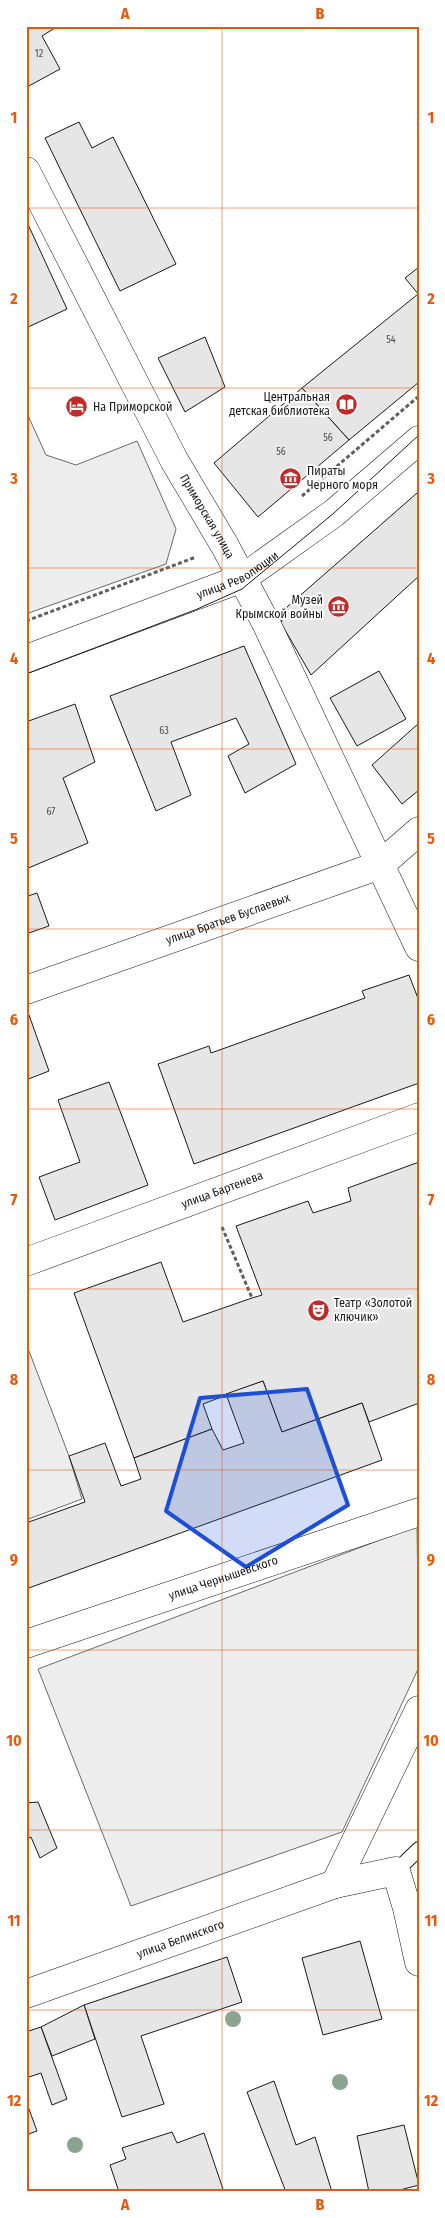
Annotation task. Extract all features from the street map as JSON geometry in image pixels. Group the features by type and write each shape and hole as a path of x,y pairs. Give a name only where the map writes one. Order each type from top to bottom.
{"street":[{"name":"Приморская улица","path":"26,170 174,460 243,578 266,622 419,947"},
{"name":"улица Революции","path":"26,659 243,578 334,513 419,440"},
{"name":"улица Братьев Буслаевых","path":"26,990 380,864 419,831"},
{"name":"улица Бартенева","path":"26,1262 419,1117"},
{"name":"улица Чернышевского","path":"26,1644 419,1512"},
{"path":"335,1884 419,1710"},
{"path":"396,1871 419,1962"},
{"name":"улица Белинского","path":"26,1994 335,1884 396,1871"}],"lane":[{"path":"396,1871 419,1850"}],"path":[{"path":"222,1227 252,1298"}],"highlighted area":[{"path":"307,1389 348,1505 246,1567 166,1511 200,1398"}],"shaded area":[{"path":"26,411 46,455 76,465 137,441 176,529 166,564 26,614"},
{"path":"29,1351 69,1456 82,1499 26,1520 26,1352"},
{"path":"417,1526 419,1667 342,1832 131,1906 38,1669"}],"building":[{"path":"26,26 58,26 42,36 60,69 27,87"},
{"path":"79,122 92,148 113,137 176,264 120,291 45,138"},
{"path":"26,220 67,309 26,328"},
{"path":"419,267 419,295 405,278"},
{"path":"418,294 419,382 349,440 302,388"},
{"path":"205,337 225,387 185,412 158,358"},
{"path":"302,388 349,440 258,517 214,463"},
{"path":"417,493 419,495 419,576 311,675 281,623 287,607"},
{"path":"244,646 296,764 245,793 228,756 249,744 236,718 171,742 191,795 156,811 110,696"},
{"path":"379,671 406,719 357,746 330,698"},
{"path":"75,704 95,762 63,778 88,843 26,869 26,722"},
{"path":"419,723 419,790 402,804 372,765"},
{"path":"26,890 28,896 37,893 49,926 26,934"},
{"path":"409,975 419,1001 419,1083 194,1164 158,1064 209,1046 211,1053 365,998 362,991"},
{"path":"29,1015 49,1071 26,1080 26,1016"},
{"path":"109,1082 148,1185 55,1220 39,1177 80,1162 58,1100"},
{"name":"Театр «Золотой ключик»","path":"419,1162 419,1403 369,1422 362,1403 282,1432 263,1381 203,1404 212,1429 134,1458 74,1293 161,1262 183,1322 262,1295 236,1226 308,1201 313,1213 351,1201 348,1188"},
{"path":"263,1381 282,1432 362,1403 382,1460 26,1589 26,1523 85,1502 69,1456 105,1443 121,1486 141,1479 134,1458 212,1429 223,1450 244,1443 226,1394"},
{"path":"38,1802 57,1848 40,1858 31,1837 26,1839 26,1803"},
{"path":"360,1941 382,2019 323,2035 302,1958"},
{"path":"227,1957 242,2002 141,2036 164,2104 122,2117 84,2005"},
{"path":"84,2005 95,2039 52,2056 41,2027"},
{"path":"41,2027 67,2099 52,2105 41,2073 26,2078 26,2032"},
{"path":"274,2081 296,2145 315,2137 332,2192 286,2192 247,2092"},
{"path":"26,2101 37,2131 26,2135"},
{"path":"404,2125 419,2185 392,2192 369,2192 357,2136"},
{"path":"172,2132 177,2143 204,2133 224,2192 119,2192 110,2165 126,2159 122,2148"}],"tram line":[{"path":"26,674 195,610 242,589 334,513 419,435"}],"place":[{"name":"Центральная детская библиотека","path":"346,404"},
{"name":"На Приморской","path":"77,407"},
{"name":"Пираты Черного моря","path":"291,478"},
{"name":"Музей Крымской войны","path":"339,607"},
{"name":"Театр «Золотой ключик»","path":"318,1310"}]}
